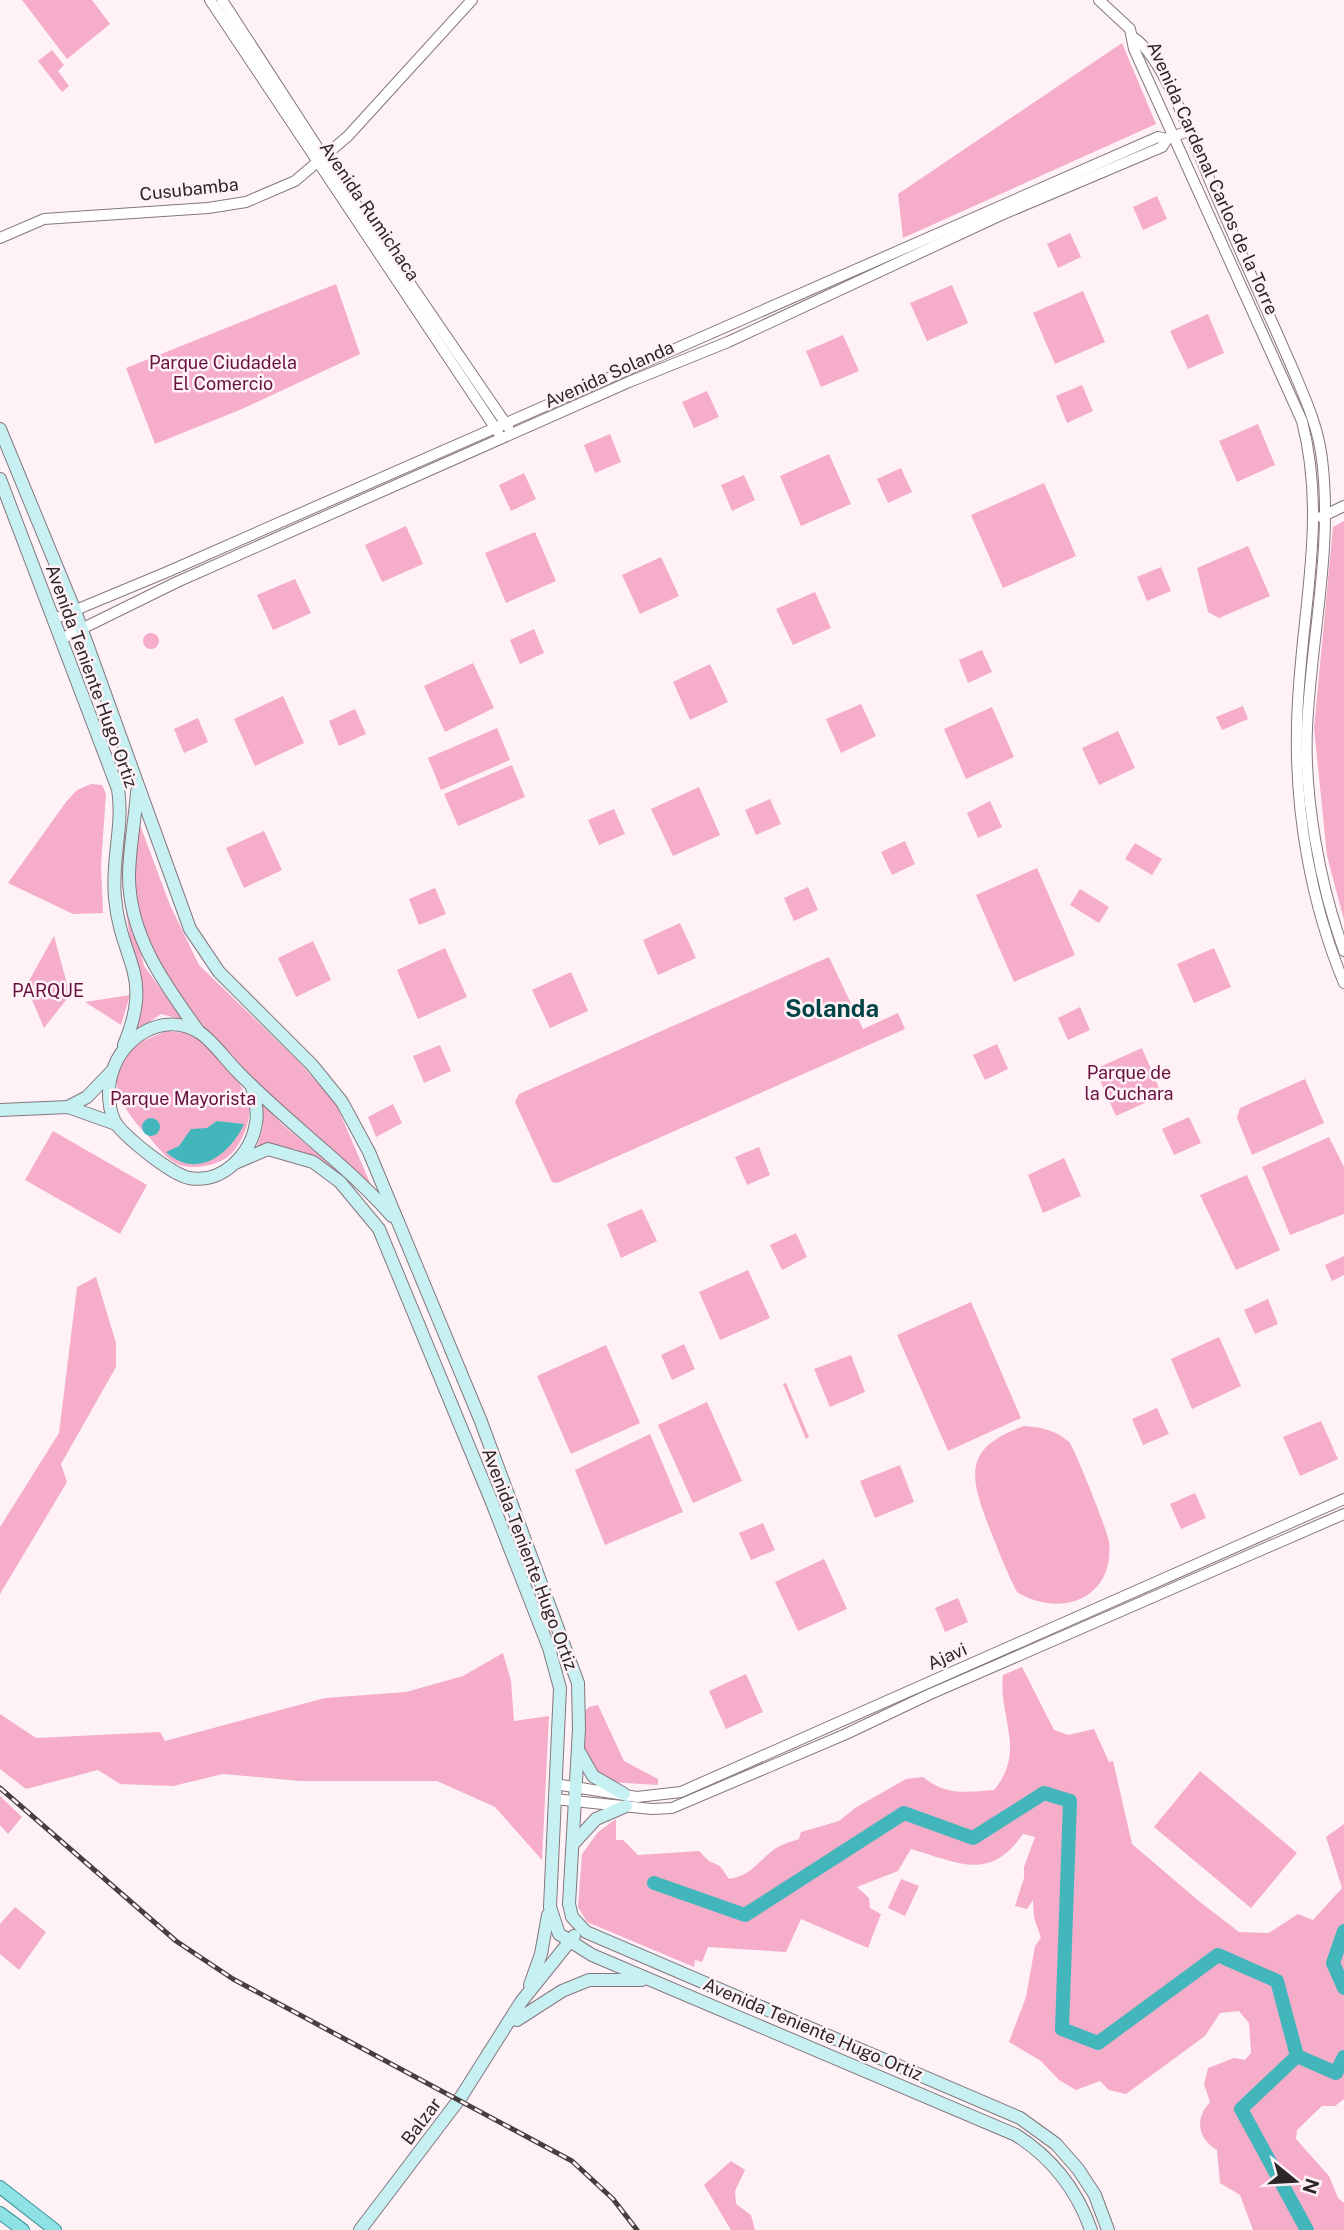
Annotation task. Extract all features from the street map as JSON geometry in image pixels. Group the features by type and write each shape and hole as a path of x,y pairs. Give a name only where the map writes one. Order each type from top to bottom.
{"main road":[{"name":"Avenida Teniente Hugo Ortiz","path":"0,429 82,629 190,929 219,972 312,1065 342,1102 369,1152 480,1419 578,1684 578,1748 569,1904 572,1917 583,1930 1020,2118 1056,2144 1079,2169 1095,2195 1108,2230"},
{"name":"Avenida Teniente Hugo Ortiz","path":"0,479 113,771 120,799 115,898 137,974 138,992 130,1031 121,1052"},
{"name":"Avenida Teniente Hugo Ortiz","path":"137,785 129,877 134,913 151,960 200,1032"},
{"path":"0,1110 68,1107 116,1124 174,1172 186,1177 217,1176 235,1163 248,1148 256,1123 252,1087 200,1032 174,1025 153,1027 139,1034 121,1052 112,1072 108,1089 116,1124"},
{"path":"68,1107 87,1097 112,1072"},
{"name":"Avenida Teniente Hugo Ortiz","path":"252,1087 365,1186 399,1224"},
{"name":"Avenida Teniente Hugo Ortiz","path":"235,1163 268,1149 295,1154 313,1162 340,1182 379,1229 549,1648 560,1688 550,1907 555,1928 572,1945 1034,2146 1066,2181 1082,2205 1091,2230"},
{"path":"572,1845 596,1819 625,1800 593,1776 585,1767 578,1748"},
{"path":"521,2002 541,1954 550,1907"},
{"name":"Balzar","path":"506,2030 517,2020 583,1930"},
{"name":"Balzar","path":"360,2230 461,2097 506,2030 521,2002 572,1945"},
{"path":"517,2020 562,1991 589,1980 650,1980"},
{"path":"0,2188 55,2230"},
{"path":"0,2213 23,2230"}],"street":[{"name":"Avenida Rumichaca","path":"210,0 501,426 514,436"},
{"name":"Avenida Rumichaca","path":"222,0 321,162"},
{"name":"Cusubamba","path":"0,237 44,219 208,208 246,202 295,181 321,162 472,0"},
{"path":"1099,0 1132,33"},
{"name":"Avenida Cardenal Carlos de la Torre","path":"1132,33 1153,56 1313,417 1322,458 1321,517 1307,730 1317,843 1325,890 1344,951"},
{"name":"Avenida Cardenal Carlos de la Torre","path":"1132,33 1134,49 1170,138 1302,421 1311,459 1321,517 1297,728 1299,789 1312,881 1332,954 1344,983"},
{"name":"Avenida Solanda","path":"54,619 1158,137 1170,138 1188,131"},
{"name":"Avenida Solanda","path":"61,639 177,582 728,342 1000,215 1162,147 1170,138"},
{"name":"Avenida Rumichaca","path":"501,426 502,441"},
{"path":"1321,517 1344,506"},
{"name":"Ajavi","path":"625,1800 681,1792 1344,1499"},
{"name":"Ajavi","path":"554,1798 576,1794 671,1808 1344,1514"},
{"name":"Ajavi","path":"555,1784 576,1794"}],"green space":[{"path":"22,0 92,0 110,24 67,59"},
{"path":"1122,43 1156,124 903,238 898,194"},
{"path":"52,50 64,65 58,71 69,86 62,92 38,61"},
{"path":"1157,196 1167,219 1143,230 1133,207"},
{"path":"1070,233 1081,257 1058,268 1047,244"},
{"name":"Parque Ciudadela El Comercio","path":"336,284 360,354 242,409 155,444 126,368"},
{"path":"952,285 968,323 927,341 910,303"},
{"path":"1083,291 1105,342 1055,364 1033,313"},
{"path":"1208,314 1224,353 1188,369 1170,331"},
{"path":"843,335 859,371 821,387 806,351"},
{"path":"1082,385 1093,411 1067,423 1056,396"},
{"path":"707,391 719,417 694,428 682,402"},
{"path":"1258,424 1275,465 1237,482 1219,441"},
{"path":"610,434 621,462 595,473 584,445"},
{"path":"829,454 851,504 801,526 780,476"},
{"path":"901,468 912,492 888,503 877,479"},
{"path":"524,473 536,499 511,511 499,485"},
{"path":"744,475 755,500 732,511 721,485"},
{"path":"1044,483 1076,556 1003,588 971,515"},
{"path":"1344,521 1344,920 1327,856 1314,728 1333,527"},
{"path":"406,526 423,564 382,582 365,545"},
{"path":"535,532 556,581 506,603 485,553"},
{"path":"1248,546 1270,596 1219,618 1208,612 1197,568"},
{"path":"661,557 679,596 640,614 622,575"},
{"path":"1161,567 1171,591 1147,601 1137,577"},
{"path":"295,579 311,613 273,630 257,595"},
{"path":"815,592 831,628 793,645 776,609"},
{"path":"534,629 544,653 520,664 510,640"},
{"path":"151,633 157,635 157,647 151,649 145,647 143,641 145,635"},
{"path":"982,650 992,672 968,683 959,660"},
{"path":"473,663 494,708 445,732 424,686"},
{"path":"710,664 728,702 690,720 673,682"},
{"path":"283,696 304,743 255,766 234,719"},
{"path":"861,704 876,736 841,753 826,719"},
{"path":"1243,706 1248,719 1222,730 1216,717"},
{"path":"992,707 1014,757 966,779 944,729"},
{"path":"355,709 366,734 339,746 329,721"},
{"path":"198,718 208,742 184,753 174,729"},
{"path":"497,728 510,760 441,790 428,758"},
{"path":"1118,731 1135,768 1099,785 1082,748"},
{"path":"512,765 525,797 458,826 444,794"},
{"path":"91,784 102,785 106,794 101,865 103,913 73,914 8,883 66,802 77,790"},
{"path":"699,787 720,835 673,856 651,809"},
{"path":"770,799 781,824 756,835 745,810"},
{"path":"990,801 1002,827 978,838 967,813"},
{"path":"614,809 625,834 599,845 588,820"},
{"path":"137,817 170,905 199,965 299,1062 336,1104 377,1199 266,1095 179,1003 145,940 135,886"},
{"path":"128,825 135,926 144,966 183,1020 161,1014 133,1033 131,953 121,870"},
{"path":"264,831 282,870 244,888 226,848"},
{"path":"905,841 915,864 892,875 881,852"},
{"path":"1135,843 1162,859 1152,875 1125,859"},
{"path":"1037,868 1075,955 1014,982 976,895"},
{"path":"808,887 818,910 794,921 784,898"},
{"path":"435,888 446,914 419,925 409,899"},
{"path":"1080,889 1109,907 1099,923 1070,905"},
{"path":"680,923 696,958 658,975 643,940"},
{"name":"PARQUE","path":"54,936 70,995 44,1028 26,986"},
{"path":"313,941 331,980 296,997 278,958"},
{"path":"445,948 467,997 418,1019 397,970"},
{"path":"1214,948 1231,987 1194,1003 1177,964"},
{"path":"829,957 863,1029 898,1013 905,1029 557,1183 552,1182 515,1102 519,1094"},
{"path":"571,972 588,1011 550,1028 532,990"},
{"path":"130,995 121,1025 85,1002"},
{"path":"1080,1007 1090,1030 1068,1040 1058,1018"},
{"name":"Parque Mayorista","path":"168,1031 192,1034 205,1042 229,1068 247,1098 249,1118 245,1132 235,1149 220,1162 188,1167 168,1158 134,1120 118,1089 117,1075 121,1062 131,1050"},
{"path":"997,1044 1008,1069 985,1080 973,1055"},
{"path":"440,1045 451,1071 424,1083 413,1056"},
{"name":"Parque de la Cuchara","path":"1142,1048 1162,1095 1116,1116 1095,1069"},
{"path":"1305,1079 1324,1123 1252,1155 1237,1118 1240,1108"},
{"path":"261,1102 283,1125 362,1191 296,1149 257,1148 263,1126"},
{"path":"393,1104 402,1123 376,1137 368,1117"},
{"path":"1189,1117 1201,1143 1174,1155 1162,1129"},
{"path":"53,1131 147,1185 120,1234 25,1180"},
{"path":"1329,1137 1344,1167 1344,1214 1290,1235 1262,1167"},
{"path":"759,1147 770,1175 747,1185 735,1157"},
{"path":"1064,1158 1081,1196 1043,1213 1028,1175"},
{"path":"1247,1175 1280,1250 1236,1270 1200,1195"},
{"path":"642,1209 657,1241 621,1258 607,1224"},
{"path":"796,1233 807,1257 782,1270 770,1245"},
{"path":"1344,1256 1344,1275 1332,1281 1325,1265"},
{"path":"748,1270 770,1318 720,1340 699,1292"},
{"path":"96,1277 116,1343 116,1367 61,1464 67,1482 0,1594 0,1527 59,1433 77,1287"},
{"path":"1268,1299 1278,1324 1255,1334 1244,1310"},
{"path":"971,1302 1021,1418 948,1451 897,1335"},
{"path":"1219,1337 1241,1386 1192,1409 1171,1359"},
{"path":"684,1344 695,1369 672,1380 661,1355"},
{"path":"606,1345 640,1423 571,1454 537,1376"},
{"path":"851,1355 865,1392 830,1407 814,1369"},
{"path":"786,1383 809,1437 806,1439 783,1384"},
{"path":"707,1402 742,1481 693,1503 658,1425"},
{"path":"1157,1408 1169,1434 1143,1445 1132,1419"},
{"path":"1321,1421 1338,1459 1300,1476 1283,1437"},
{"path":"1024,1426 1048,1430 1069,1442 1109,1542 1109,1561 1103,1577 1094,1590 1067,1603 1034,1600 1017,1592 977,1492 976,1465 981,1454 990,1444"},
{"path":"650,1434 683,1512 605,1545 575,1470"},
{"path":"900,1465 914,1502 875,1518 860,1481"},
{"path":"1195,1493 1206,1518 1181,1529 1170,1504"},
{"path":"763,1523 775,1550 751,1560 739,1533"},
{"path":"824,1559 847,1609 798,1631 775,1582"},
{"path":"958,1598 968,1622 945,1632 935,1608"},
{"path":"503,1653 511,1681 514,1721 549,1716 542,1860 495,1807 437,1781 300,1781 223,1774 173,1786 120,1784 98,1770 26,1789 0,1769 0,1714 36,1738 160,1732 165,1741 325,1698 406,1692 463,1676"},
{"path":"1022,1667 1054,1730 1068,1735 1094,1729 1109,1762 1113,1761 1132,1844 1239,1932 1269,1933 1298,1914 1313,1920 1342,1888 1326,1837 1344,1824 1344,2099 1335,2106 1322,2106 1297,2130 1296,2139 1329,2176 1338,2198 1344,2203 1344,2230 1253,2230 1240,2195 1220,2183 1217,2150 1205,2140 1200,2128 1202,2115 1210,2102 1204,2084 1208,2068 1234,2058 1245,2060 1251,2053 1249,2023 1239,2011 1220,2013 1205,2036 1126,2094 1109,2090 1100,2081 1076,2090 1059,2080 1041,2061 1009,2042 1026,1997 1035,1946 1041,1938 1034,1917 1033,1900 1027,1909 1015,1906 1024,1878 1024,1867 1035,1837 1023,1834 1011,1849 986,1864 959,1863 911,1849 898,1871 857,1887 869,1898 870,1908 881,1914 868,1948 801,1919 786,1952 708,1947 702,1962 695,1960 694,1967 587,1922 578,1907 582,1854 598,1832 616,1819 616,1840 623,1840 638,1855 699,1851 709,1861 720,1866 729,1879 748,1872 778,1847 799,1839 801,1832 839,1821 855,1808 906,1779 923,1777 948,1790 994,1790 1009,1761 1003,1675"},
{"path":"746,1674 763,1712 726,1729 709,1691"},
{"path":"598,1705 624,1761 658,1779 658,1785 609,1782 585,1759 585,1711"},
{"path":"1200,1771 1297,1853 1251,1908 1154,1827"},
{"path":"0,1796 22,1817 8,1834 0,1825"},
{"path":"901,1879 919,1886 905,1916 888,1908"},
{"path":"15,1907 46,1932 19,1970 0,1954 0,1924"},
{"path":"731,2161 745,2170 735,2191 736,2204 751,2215 755,2230 731,2230 704,2185"}],"water":[{"path":"151,1118 157,1121 160,1127 157,1133 151,1136 145,1133 142,1127 145,1121"},
{"path":"217,1121 244,1124 221,1154 200,1164 189,1164 166,1152 179,1146 191,1129 207,1128"}],"waterway":[{"path":"654,1883 745,1915 904,1813 973,1838 1044,1793 1070,1801 1062,2029 1098,2043 1218,1955 1277,1981 1297,2056"},
{"path":"1344,1931 1333,1963 1344,1988"},
{"path":"1297,2056 1241,2109 1307,2230"},
{"path":"1297,2056 1336,2073 1344,2057"}],"railway":[{"path":"0,1788 176,1941 233,1979 572,2161 613,2199 637,2230"}],"district":[{"name":"Solanda","path":"832,1008"}]}
